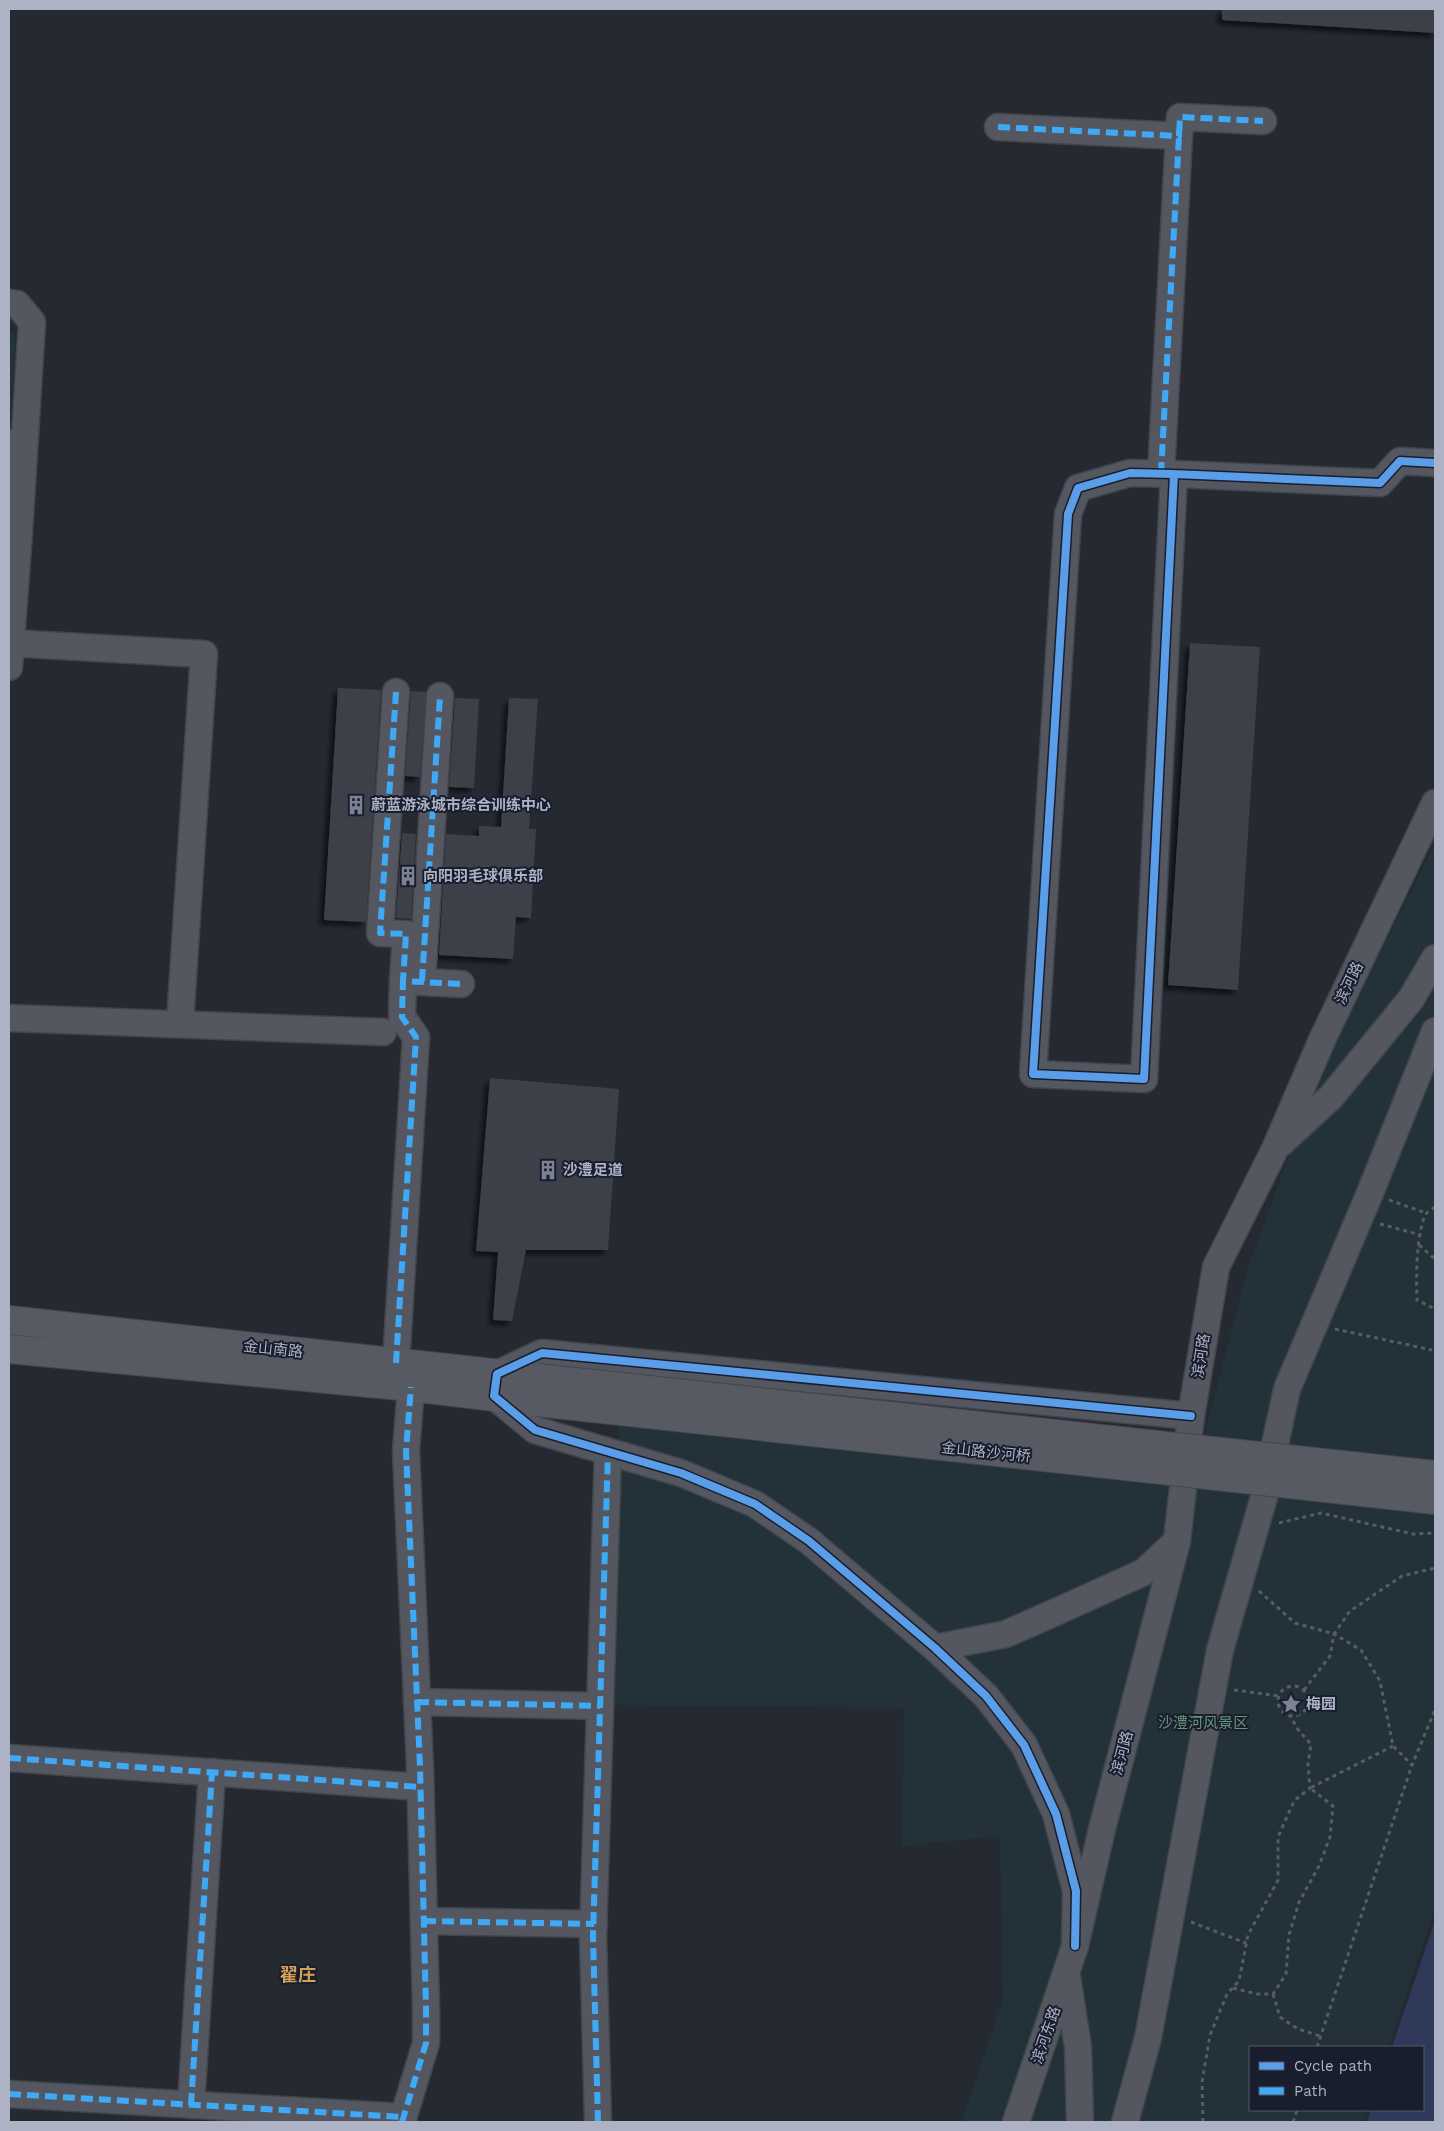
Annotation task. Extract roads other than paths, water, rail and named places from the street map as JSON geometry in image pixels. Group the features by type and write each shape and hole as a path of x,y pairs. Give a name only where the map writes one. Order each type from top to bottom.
{"main road":[{"name":"金山南路","path":"9,1320 396,1363 495,1385 538,1390"},
{"name":"金山南路","path":"9,1348 411,1387 495,1385"},
{"name":"金山路沙河桥","path":"538,1390 1270,1470 1435,1500"},
{"name":"金山路沙河桥","path":"1270,1470 1435,1475"}],"street":[{"path":"1263,121 1180,118 1179,136 1167,474 1144,1080 1033,1074 1068,514 1078,488 1130,473 1167,474 1380,483 1400,461 1435,463"},
{"path":"998,127 1179,136"},
{"path":"9,303 17,304 32,322 17,442 9,651 204,654 180,1023"},
{"path":"396,692 380,932 406,934 413,981"},
{"path":"396,1363 416,1037 402,1017 413,981 440,696"},
{"name":"滨河路","path":"1074,1946 1102,1829 1177,1541 1191,1416 1216,1267 1275,1149 1322,1040 1435,803"},
{"path":"1275,1149 1331,1097 1411,999 1435,958"},
{"path":"413,981 461,984"},
{"path":"9,1018 383,1032"},
{"path":"1125,2122 1148,2038 1220,1650 1257,1522 1287,1389 1370,1194 1435,1031"},
{"path":"1074,1946 1076,1891 1056,1814 1024,1744 986,1696 935,1648 809,1541 755,1504 681,1473 535,1430 495,1385 542,1353 1191,1416"},
{"path":"9,2094 402,2120 426,2044 420,1787 406,1451 411,1387"},
{"path":"598,2122 594,1924 608,1452"},
{"path":"935,1648 1006,1634 1058,1612 1144,1572 1177,1541"},
{"path":"417,1702 600,1706"},
{"path":"9,1758 420,1787"},
{"path":"191,2105 212,1772"},
{"path":"424,1921 594,1924"},
{"name":"滨河东路","path":"1016,2122 1067,1974 1074,1946"},
{"path":"1067,1974 1078,2047 1080,2122"}],"water":[{"path":"1435,1921 1435,2122 1367,2122 1371,2111 1424,2111 1424,2046 1392,2046"}],"place":[{"name":"蔚蓝游泳城市综合训练中心","path":"356,805"},
{"name":"向阳羽毛球俱乐部","path":"408,876"},
{"name":"沙澧足道","path":"548,1170"},
{"name":"梅园","path":"1291,1704"}],"district":[{"name":"翟庄","path":"298,1974"}],"park label":[{"name":"沙澧河风景区","path":"1203,1723"}]}
